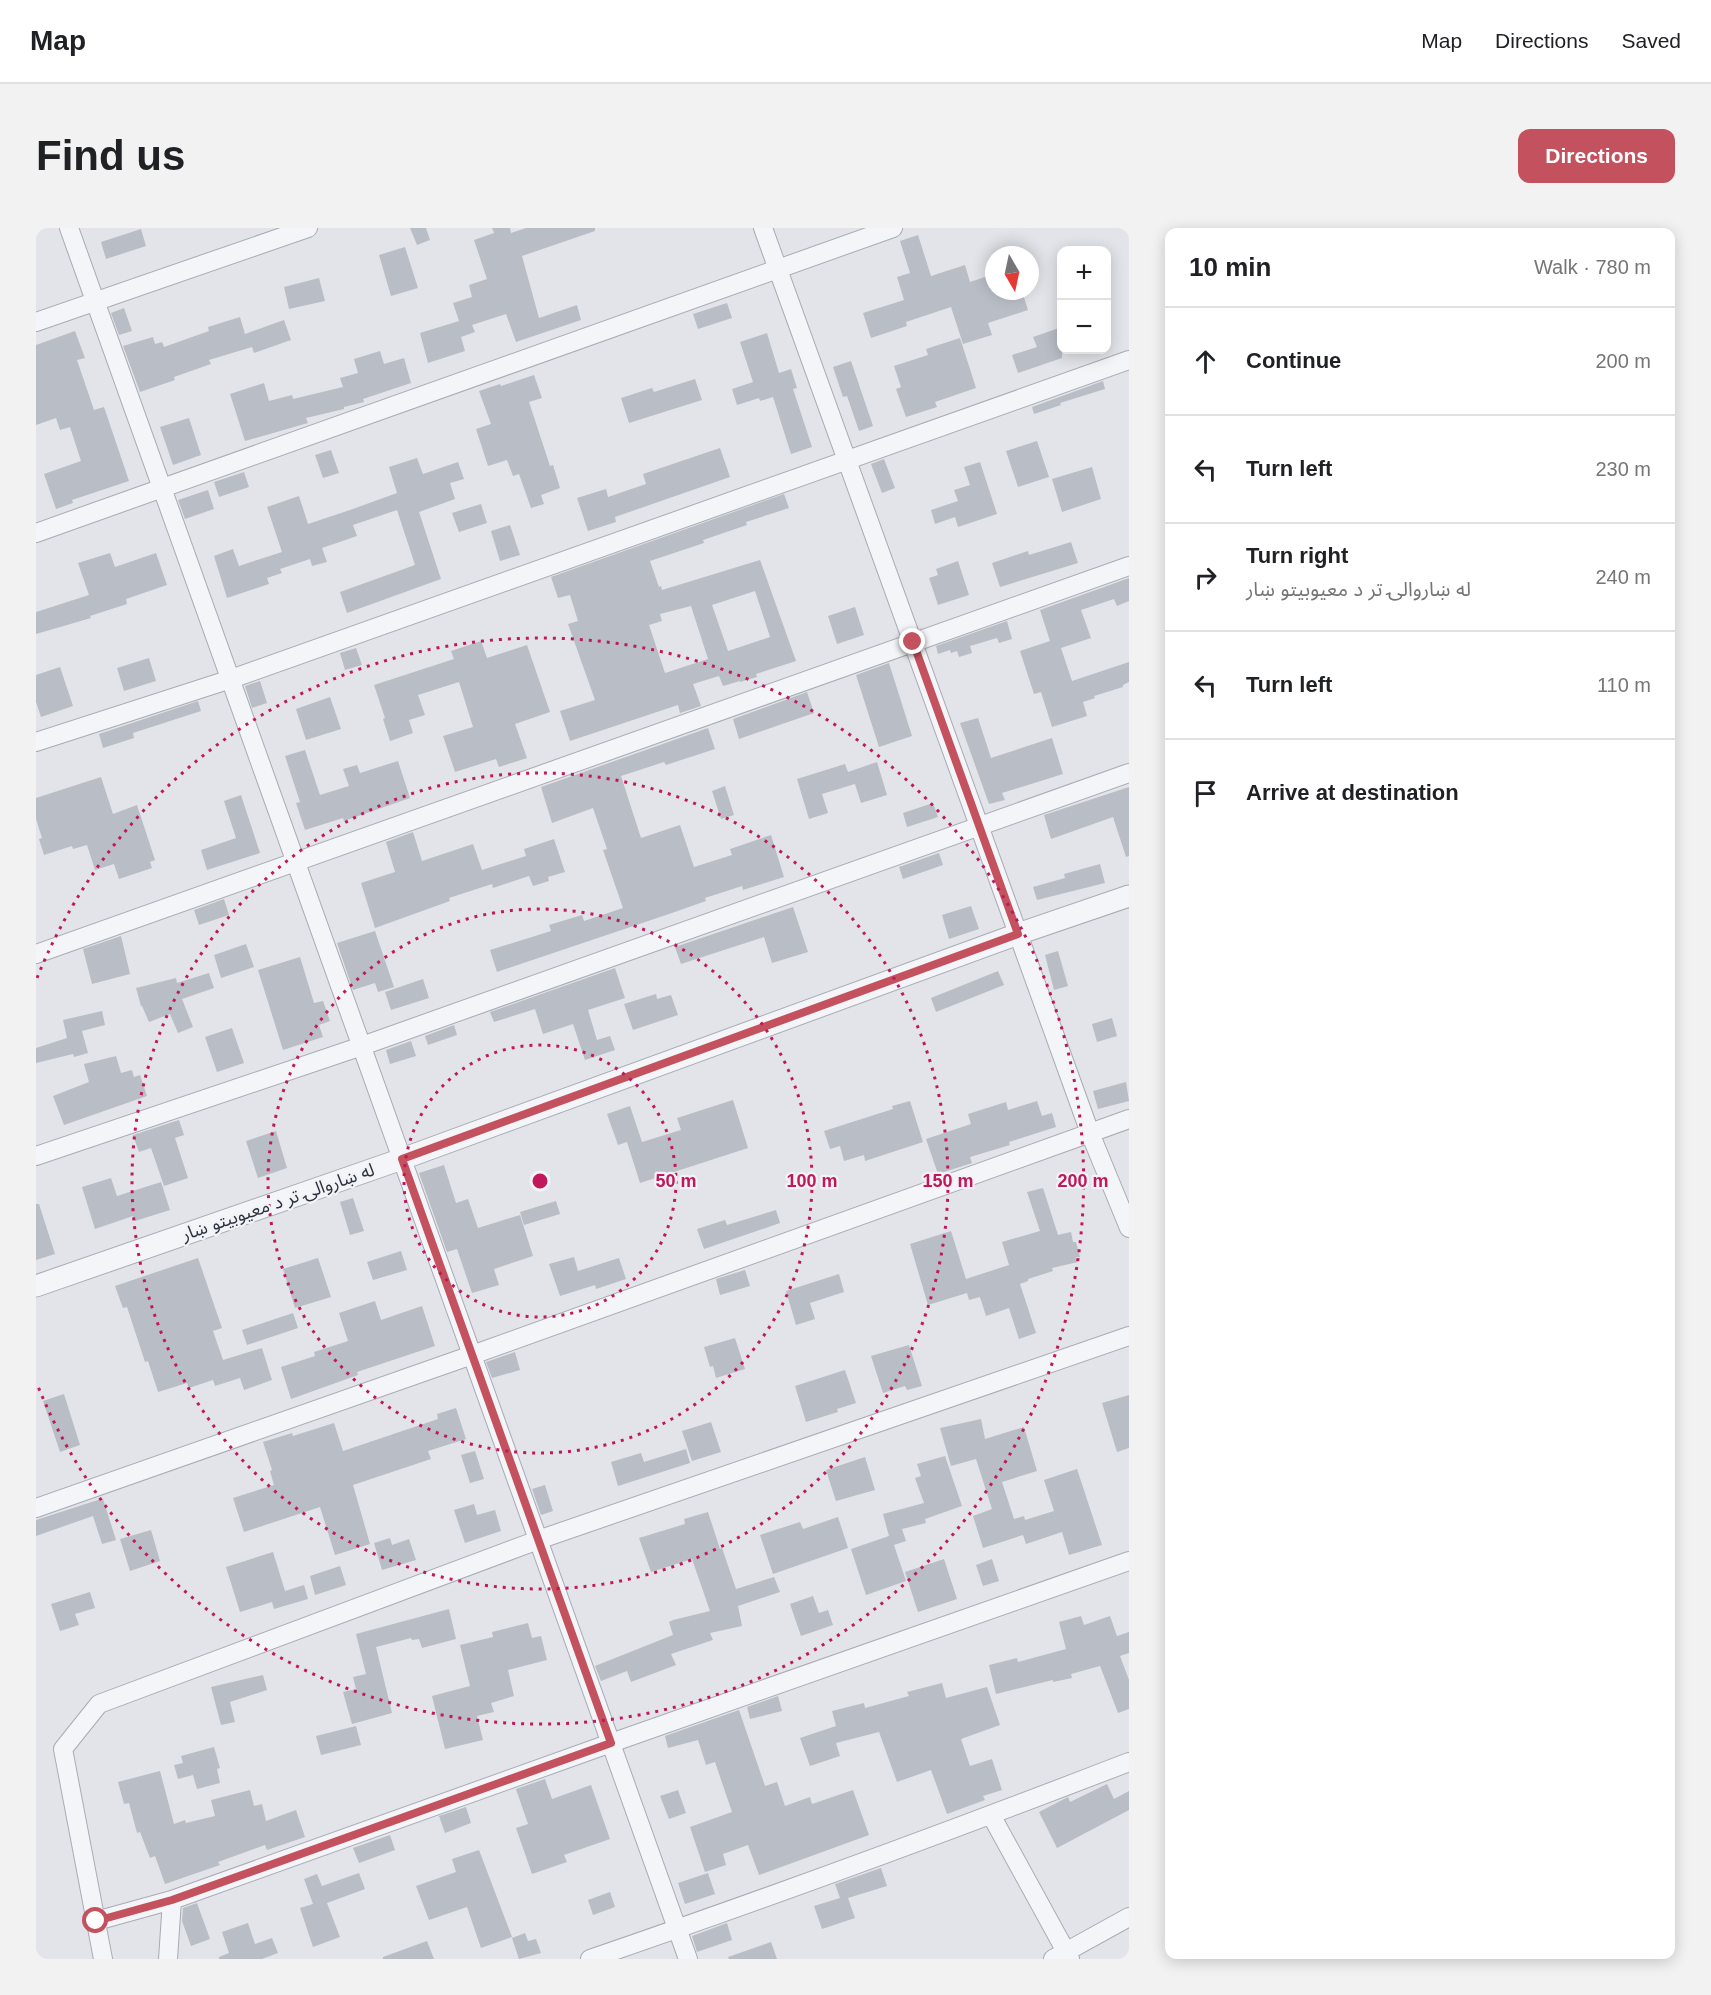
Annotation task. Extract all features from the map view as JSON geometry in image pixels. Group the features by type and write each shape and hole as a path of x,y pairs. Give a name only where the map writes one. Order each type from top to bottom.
{"street":[{"path":"69,228 688,1959"},
{"path":"36,322 308,228"},
{"path":"764,228 1090,1133 1129,1228"},
{"path":"36,533 893,228"},
{"path":"36,742 231,679 1129,360"},
{"path":"36,954 1129,566"},
{"path":"36,1156 362,1046 1129,773"},
{"name":"له ښاروالۍ تر د معیوبیتو ښار","path":"36,1286 402,1159 1018,934 1129,896"},
{"path":"36,1508 472,1355 1129,1119"},
{"path":"103,1959 63,1749 99,1704 538,1540 1129,1336"},
{"path":"96,1921 172,1900 1129,1561"},
{"path":"590,1959 991,1815 1129,1762"},
{"path":"991,1815 1063,1957 1129,1917"},
{"path":"168,1959 172,1900"}],"building":[{"path":"410,228 426,228 430,240 417,245"},
{"path":"492,228 510,228 511,233 526,228 595,228 595,231 522,256 539,318 577,305 581,320 516,342 506,314 472,325 475,332 461,337 465,351 428,363 420,333 459,321 453,303 472,297 469,285 487,279 474,240 494,233"},
{"path":"141,229 146,246 106,259 101,242"},
{"path":"918,235 931,276 965,265 970,282 985,277 985,300 1025,300 1028,310 988,323 992,335 963,344 951,307 906,322 907,326 871,338 863,313 904,300 897,277 910,273 900,241"},
{"path":"405,247 418,288 391,296 379,255"},
{"path":"319,278 325,301 289,309 284,287"},
{"path":"727,303 732,318 698,329 693,314"},
{"path":"124,308 132,331 119,335 111,313"},
{"path":"240,317 245,334 284,320 291,340 254,353 252,347 209,360 211,364 140,392 123,346 153,337 155,344 162,342 164,347 209,331 208,327"},
{"path":"1057,329 1057,354 1062,354 1062,358 1018,373 1012,355 1037,347 1033,337"},
{"path":"75,331 85,358 77,360 94,410 104,407 129,481 72,500 73,503 56,509 44,474 81,461 70,427 60,430 56,418 36,425 36,345"},
{"path":"767,333 779,373 791,369 797,388 793,389 812,447 791,454 773,397 760,401 759,398 737,405 732,389 753,382 740,342"},
{"path":"960,338 976,388 935,402 937,407 906,417 896,389 901,387 894,366 928,355 926,349"},
{"path":"380,351 384,364 404,358 411,383 363,399 364,402 344,407 344,409 306,418 308,423 245,441 230,394 264,383 269,401 292,395 293,399 343,387 340,378 358,373 354,359"},
{"path":"851,361 873,426 859,431 847,396 843,397 833,367"},
{"path":"534,375 542,398 529,402 550,466 553,465 560,488 541,495 544,504 531,508 519,474 513,476 507,460 488,466 476,429 491,424 479,391"},
{"path":"695,379 702,400 629,423 621,398 652,388 654,392"},
{"path":"1103,381 1105,389 1034,414 1032,407"},
{"path":"189,418 201,455 173,465 160,427"},
{"path":"1037,441 1049,477 1018,487 1006,451"},
{"path":"720,448 730,477 615,517 616,522 588,531 577,498 606,489 608,497 646,484 643,474"},
{"path":"331,450 339,473 323,478 315,455"},
{"path":"417,458 423,474 458,462 464,479 450,483 455,499 419,512 441,579 347,613 340,592 415,565 397,510 353,525 357,536 322,548 327,562 312,566 310,559 280,569 282,573 267,578 269,584 227,598 214,556 233,549 239,566 282,552 267,507 299,496 308,524 397,493 389,467"},
{"path":"884,459 895,488 882,493 871,464"},
{"path":"980,462 997,514 958,527 955,517 935,524 931,510 958,501 954,490 970,485 964,467"},
{"path":"1092,467 1101,499 1062,512 1052,479"},
{"path":"244,472 249,487 219,497 214,482"},
{"path":"208,490 214,509 185,519 178,500"},
{"path":"784,494 789,508 746,522 747,525 703,540 704,543 650,561 662,590 760,560 796,661 756,674 757,677 723,686 719,676 693,684 701,706 680,713 678,705 570,741 560,711 595,700 568,624 578,621 570,595 558,598 551,577","holes":["755,591 770,637 728,651 712,605","691,606 708,659 665,673 649,625 662,621 660,614"]},
{"path":"481,504 487,523 459,532 452,513"},
{"path":"510,525 520,555 500,561 491,531"},
{"path":"1071,542 1078,563 1000,587 992,563 1028,551 1029,555"},
{"path":"110,553 115,567 156,553 167,585 126,599 127,604 90,616 91,618 36,634 36,612 89,595 78,563"},
{"path":"958,561 969,595 938,605 929,578 938,575 936,569"},
{"path":"1129,578 1129,601 1117,606 1114,599 1081,610 1091,638 1061,648 1072,681 1129,662 1129,682 1123,687 1083,702 1087,716 1052,727 1041,692 1034,694 1020,651 1050,641 1040,610"},
{"path":"855,607 864,635 837,644 828,616"},
{"path":"1007,621 1012,639 999,643 997,638 970,646 972,653 959,657 957,651 951,653 950,650 938,654 936,646"},
{"path":"481,641 487,658 527,645 550,712 515,724 527,758 499,767 496,759 455,772 443,736 473,727 459,682 418,695 425,715 409,720 413,733 390,741 374,685 454,659 451,651"},
{"path":"356,648 362,665 345,670 340,653"},
{"path":"149,658 156,681 124,691 117,668"},
{"path":"889,663 912,736 879,747 856,675"},
{"path":"60,667 73,706 41,717 36,702 36,675"},
{"path":"260,681 267,703 252,708 245,686"},
{"path":"807,692 814,713 739,739 733,719"},
{"path":"330,697 341,729 306,740 296,709"},
{"path":"198,701 201,711 133,733 134,738 103,748 99,734"},
{"path":"978,718 991,758 1052,738 1063,774 1002,793 1005,800 989,804 960,723"},
{"path":"708,728 715,749 666,765 664,762 621,776 641,838 680,825 694,867 732,855 730,849 771,835 784,877 743,890 742,886 705,898 706,901 497,972 490,950 551,931 549,925 582,915 584,921 623,908 603,850 607,849 593,808 552,823 541,787"},
{"path":"305,750 320,795 349,786 343,769 357,765 360,773 398,761 410,798 344,821 343,818 305,830 296,803 300,802 285,756"},
{"path":"877,762 887,795 861,803 855,784 822,794 828,813 809,819 797,779 845,764 848,772"},
{"path":"101,777 113,814 137,805 155,860 150,862 152,868 119,879 114,864 95,870 87,845 73,849 72,846 44,855 36,819 36,798"},
{"path":"725,786 734,815 721,819 712,791"},
{"path":"1129,787 1129,856 1126,857 1113,817 1051,839 1044,815"},
{"path":"241,795 260,853 207,870 201,850 236,838 224,801"},
{"path":"933,803 938,817 907,827 903,813"},
{"path":"413,832 422,861 473,844 482,870 526,856 524,849 554,839 565,872 548,877 549,881 533,886 529,876 493,888 492,884 449,898 450,901 375,928 361,883 395,872 386,842"},
{"path":"939,853 943,865 903,879 899,867"},
{"path":"1100,864 1105,883 1037,900 1033,887 1065,878 1064,874"},
{"path":"224,899 229,915 199,925 194,910"},
{"path":"971,906 979,929 949,939 942,915"},
{"path":"793,907 808,952 772,963 764,937 681,964 675,947"},
{"path":"375,931 394,987 378,992 375,983 353,990 337,943"},
{"path":"121,936 130,974 92,984 83,949"},
{"path":"246,944 254,967 221,978 214,955"},
{"path":"1058,951 1068,986 1054,990 1045,955"},
{"path":"300,957 314,1003 323,1001 330,1021 319,1025 323,1037 283,1050 258,970"},
{"path":"615,968 625,998 588,1010 597,1040 610,1036 615,1050 585,1060 573,1024 543,1034 535,1009 494,1022 490,1012"},
{"path":"998,971 1004,985 936,1012 931,998"},
{"path":"209,973 214,988 182,999 193,1027 178,1033 170,1014 149,1022 136,988 176,978 177,983"},
{"path":"423,979 429,998 391,1010 385,992"},
{"path":"656,994 657,999 671,995 678,1015 633,1030 624,1004"},
{"path":"102,1011 105,1025 82,1031 88,1053 74,1057 73,1054 36,1063 36,1048 67,1038 63,1020"},
{"path":"1112,1018 1117,1036 1097,1042 1092,1024"},
{"path":"454,1025 457,1035 428,1045 425,1036"},
{"path":"232,1028 244,1063 217,1072 205,1037"},
{"path":"411,1041 416,1056 390,1064 386,1050"},
{"path":"116,1056 121,1073 132,1070 134,1077 140,1075 147,1096 64,1125 53,1096 89,1082 84,1064"},
{"path":"1126,1082 1129,1101 1098,1109 1093,1091"},
{"path":"733,1100 748,1148 640,1183 627,1142 618,1145 607,1114 630,1106 642,1142 681,1130 677,1118"},
{"path":"910,1101 923,1142 865,1161 864,1155 844,1161 840,1146 830,1149 824,1131 893,1109 892,1106"},
{"path":"1037,1101 1042,1116 1052,1113 1056,1127 1009,1142 1010,1145 970,1157 972,1163 938,1174 926,1139 971,1124 968,1114 1006,1102 1008,1110"},
{"path":"179,1120 184,1135 175,1138 188,1178 164,1186 151,1148 139,1152 133,1135"},
{"path":"276,1131 287,1168 258,1178 246,1141"},
{"path":"444,1165 456,1203 468,1199 478,1228 520,1215 533,1256 494,1269 499,1285 472,1293 457,1249 447,1252 419,1173"},
{"path":"111,1178 117,1196 161,1182 170,1210 135,1221 133,1216 95,1229 82,1187"},
{"path":"1043,1188 1058,1235 1071,1232 1080,1257 1076,1257 1078,1262 1052,1268 1053,1271 1020,1284 1036,1333 1019,1339 1009,1308 986,1316 980,1297 969,1300 967,1293 928,1305 910,1244 951,1231 966,1279 1009,1265 1002,1242 1040,1231 1027,1192"},
{"path":"353,1198 364,1231 350,1235 340,1202"},
{"path":"556,1201 560,1214 524,1225 520,1212"},
{"path":"36,1204 39,1204 55,1254 36,1260"},
{"path":"776,1210 780,1223 704,1249 697,1229 725,1220 727,1225"},
{"path":"401,1251 407,1270 373,1280 367,1262"},
{"path":"574,1257 578,1271 619,1258 626,1279 596,1289 595,1285 560,1296 549,1264"},
{"path":"198,1258 222,1328 213,1331 223,1360 262,1348 272,1380 244,1390 240,1378 215,1386 213,1380 189,1388 187,1383 158,1392 148,1361 145,1362 127,1307 123,1308 115,1286"},
{"path":"318,1258 331,1297 295,1308 283,1269"},
{"path":"745,1270 750,1286 720,1295 716,1279"},
{"path":"839,1274 844,1292 810,1303 815,1319 796,1325 786,1291"},
{"path":"375,1301 381,1320 422,1306 435,1346 357,1372 358,1375 291,1399 281,1367 315,1356 314,1352 348,1341 339,1313"},
{"path":"293,1313 298,1328 247,1345 242,1330"},
{"path":"735,1338 745,1369 716,1378 704,1347"},
{"path":"909,1345 922,1386 907,1390 905,1386 883,1393 871,1356"},
{"path":"515,1352 520,1370 492,1378 486,1362"},
{"path":"845,1370 856,1403 837,1409 838,1412 806,1422 795,1386"},
{"path":"64,1394 80,1445 60,1452 43,1401"},
{"path":"1129,1395 1129,1448 1117,1452 1102,1403"},
{"path":"456,1408 466,1439 428,1451 431,1459 353,1485 370,1544 335,1555 320,1507 244,1532 233,1498 274,1485 263,1442 292,1433 293,1436 334,1423 343,1451 438,1419 437,1414"},
{"path":"981,1419 985,1439 1024,1427 1037,1471 1002,1482 1014,1519 1024,1516 1025,1520 1054,1511 1044,1480 1077,1469 1102,1545 1069,1555 1062,1532 1026,1544 1023,1535 983,1548 973,1516 992,1509 976,1459 951,1466 940,1428"},
{"path":"711,1422 721,1452 692,1461 682,1431"},
{"path":"686,1449 690,1463 618,1486 611,1462 641,1453 644,1462"},
{"path":"475,1451 484,1479 470,1483 461,1455"},
{"path":"945,1456 962,1506 925,1519 926,1523 902,1529 906,1541 894,1545 906,1581 866,1595 851,1549 889,1536 883,1514 924,1503 915,1478 921,1476 917,1464"},
{"path":"865,1457 875,1490 836,1501 826,1470"},
{"path":"545,1485 553,1511 541,1515 532,1489"},
{"path":"103,1499 116,1540 102,1544 93,1516 36,1536 36,1520"},
{"path":"474,1504 477,1515 495,1510 501,1531 465,1543 454,1510"},
{"path":"708,1512 736,1589 774,1577 780,1592 738,1606 742,1626 710,1633 713,1640 671,1654 676,1665 631,1682 627,1671 601,1681 595,1666 673,1635 669,1622 673,1620 710,1611 692,1559 651,1572 639,1538 685,1524 684,1519"},
{"path":"838,1517 848,1548 773,1574 760,1535 800,1522 803,1529"},
{"path":"151,1530 160,1561 130,1571 120,1539"},
{"path":"390,1538 392,1545 409,1539 416,1560 382,1570 374,1543"},
{"path":"273,1552 285,1591 304,1585 308,1599 274,1609 272,1602 240,1612 226,1567"},
{"path":"944,1559 957,1599 918,1612 905,1572"},
{"path":"992,1559 999,1581 983,1586 976,1565"},
{"path":"340,1566 346,1585 315,1595 310,1576"},
{"path":"90,1592 95,1608 75,1614 79,1625 60,1631 51,1604"},
{"path":"813,1596 819,1613 828,1610 833,1625 801,1636 790,1604"},
{"path":"449,1609 456,1639 422,1648 419,1639 412,1640 411,1638 376,1647 392,1713 352,1724 343,1692 356,1689 353,1677 366,1674 356,1634"},
{"path":"1081,1616 1084,1625 1110,1616 1117,1636 1129,1632 1129,1653 1120,1656 1129,1680 1129,1709 1118,1713 1100,1666 1071,1674 1072,1678 1053,1682 1053,1680 996,1694 989,1665 1017,1658 1018,1662 1066,1649 1059,1622"},
{"path":"528,1623 532,1638 541,1636 547,1660 508,1670 514,1696 491,1703 494,1712 477,1716 483,1740 445,1749 432,1696 470,1686 460,1645 493,1637 492,1632"},
{"path":"263,1675 267,1690 230,1702 235,1722 221,1725 211,1687"},
{"path":"942,1683 946,1698 987,1687 1000,1725 961,1739 970,1766 992,1759 1002,1790 983,1796 985,1800 947,1814 931,1770 897,1782 879,1732 836,1743 840,1756 810,1766 800,1738 836,1726 832,1711 864,1703 865,1708 909,1696 907,1692"},
{"path":"778,1696 782,1711 750,1719 747,1707"},
{"path":"739,1710 765,1786 777,1782 785,1806 810,1797 812,1804 853,1790 869,1835 759,1875 748,1845 723,1854 726,1865 705,1872 690,1827 732,1812 715,1762 706,1765 698,1740 668,1748 665,1736"},
{"path":"356,1726 361,1745 321,1755 316,1736"},
{"path":"214,1747 220,1768 217,1769 220,1783 197,1789 193,1775 178,1779 174,1765 183,1763 181,1756"},
{"path":"160,1771 174,1824 185,1820 186,1823 215,1816 211,1800 250,1790 254,1806 262,1804 266,1821 296,1810 305,1837 267,1850 265,1845 218,1862 220,1865 165,1884 155,1856 150,1858 140,1832 137,1833 129,1803 124,1804 118,1782"},
{"path":"545,1779 552,1799 591,1785 610,1839 564,1855 567,1862 532,1874 516,1828 528,1824 516,1789"},
{"path":"1107,1784 1114,1799 1129,1791 1129,1810 1057,1848 1039,1812 1068,1797 1070,1802"},
{"path":"678,1790 686,1813 669,1819 660,1796"},
{"path":"466,1807 471,1823 445,1833 439,1816"},
{"path":"390,1835 395,1850 359,1863 353,1848"},
{"path":"479,1850 512,1937 481,1948 467,1907 429,1920 416,1886 456,1872 452,1859"},
{"path":"881,1868 887,1886 848,1898 855,1918 822,1929 814,1906 840,1898 835,1884"},
{"path":"359,1873 365,1889 327,1903 340,1937 313,1947 300,1908 313,1904 304,1879 317,1874 322,1886"},
{"path":"708,1873 715,1894 685,1904 678,1883"},
{"path":"610,1892 615,1907 593,1915 588,1900"},
{"path":"197,1903 210,1939 191,1946 182,1921 183,1908"},
{"path":"248,1923 255,1944 272,1938 278,1953 262,1959 219,1959 229,1953 222,1932"},
{"path":"727,1923 732,1940 697,1952 692,1936"},
{"path":"525,1933 528,1941 536,1939 541,1953 519,1959 512,1938"},
{"path":"427,1941 434,1959 383,1959 383,1957"},
{"path":"771,1942 777,1959 729,1959 728,1957"}],"route":[{"path":"96,1921 172,1900 611,1743 402,1159 1018,934 913,642"}]}
